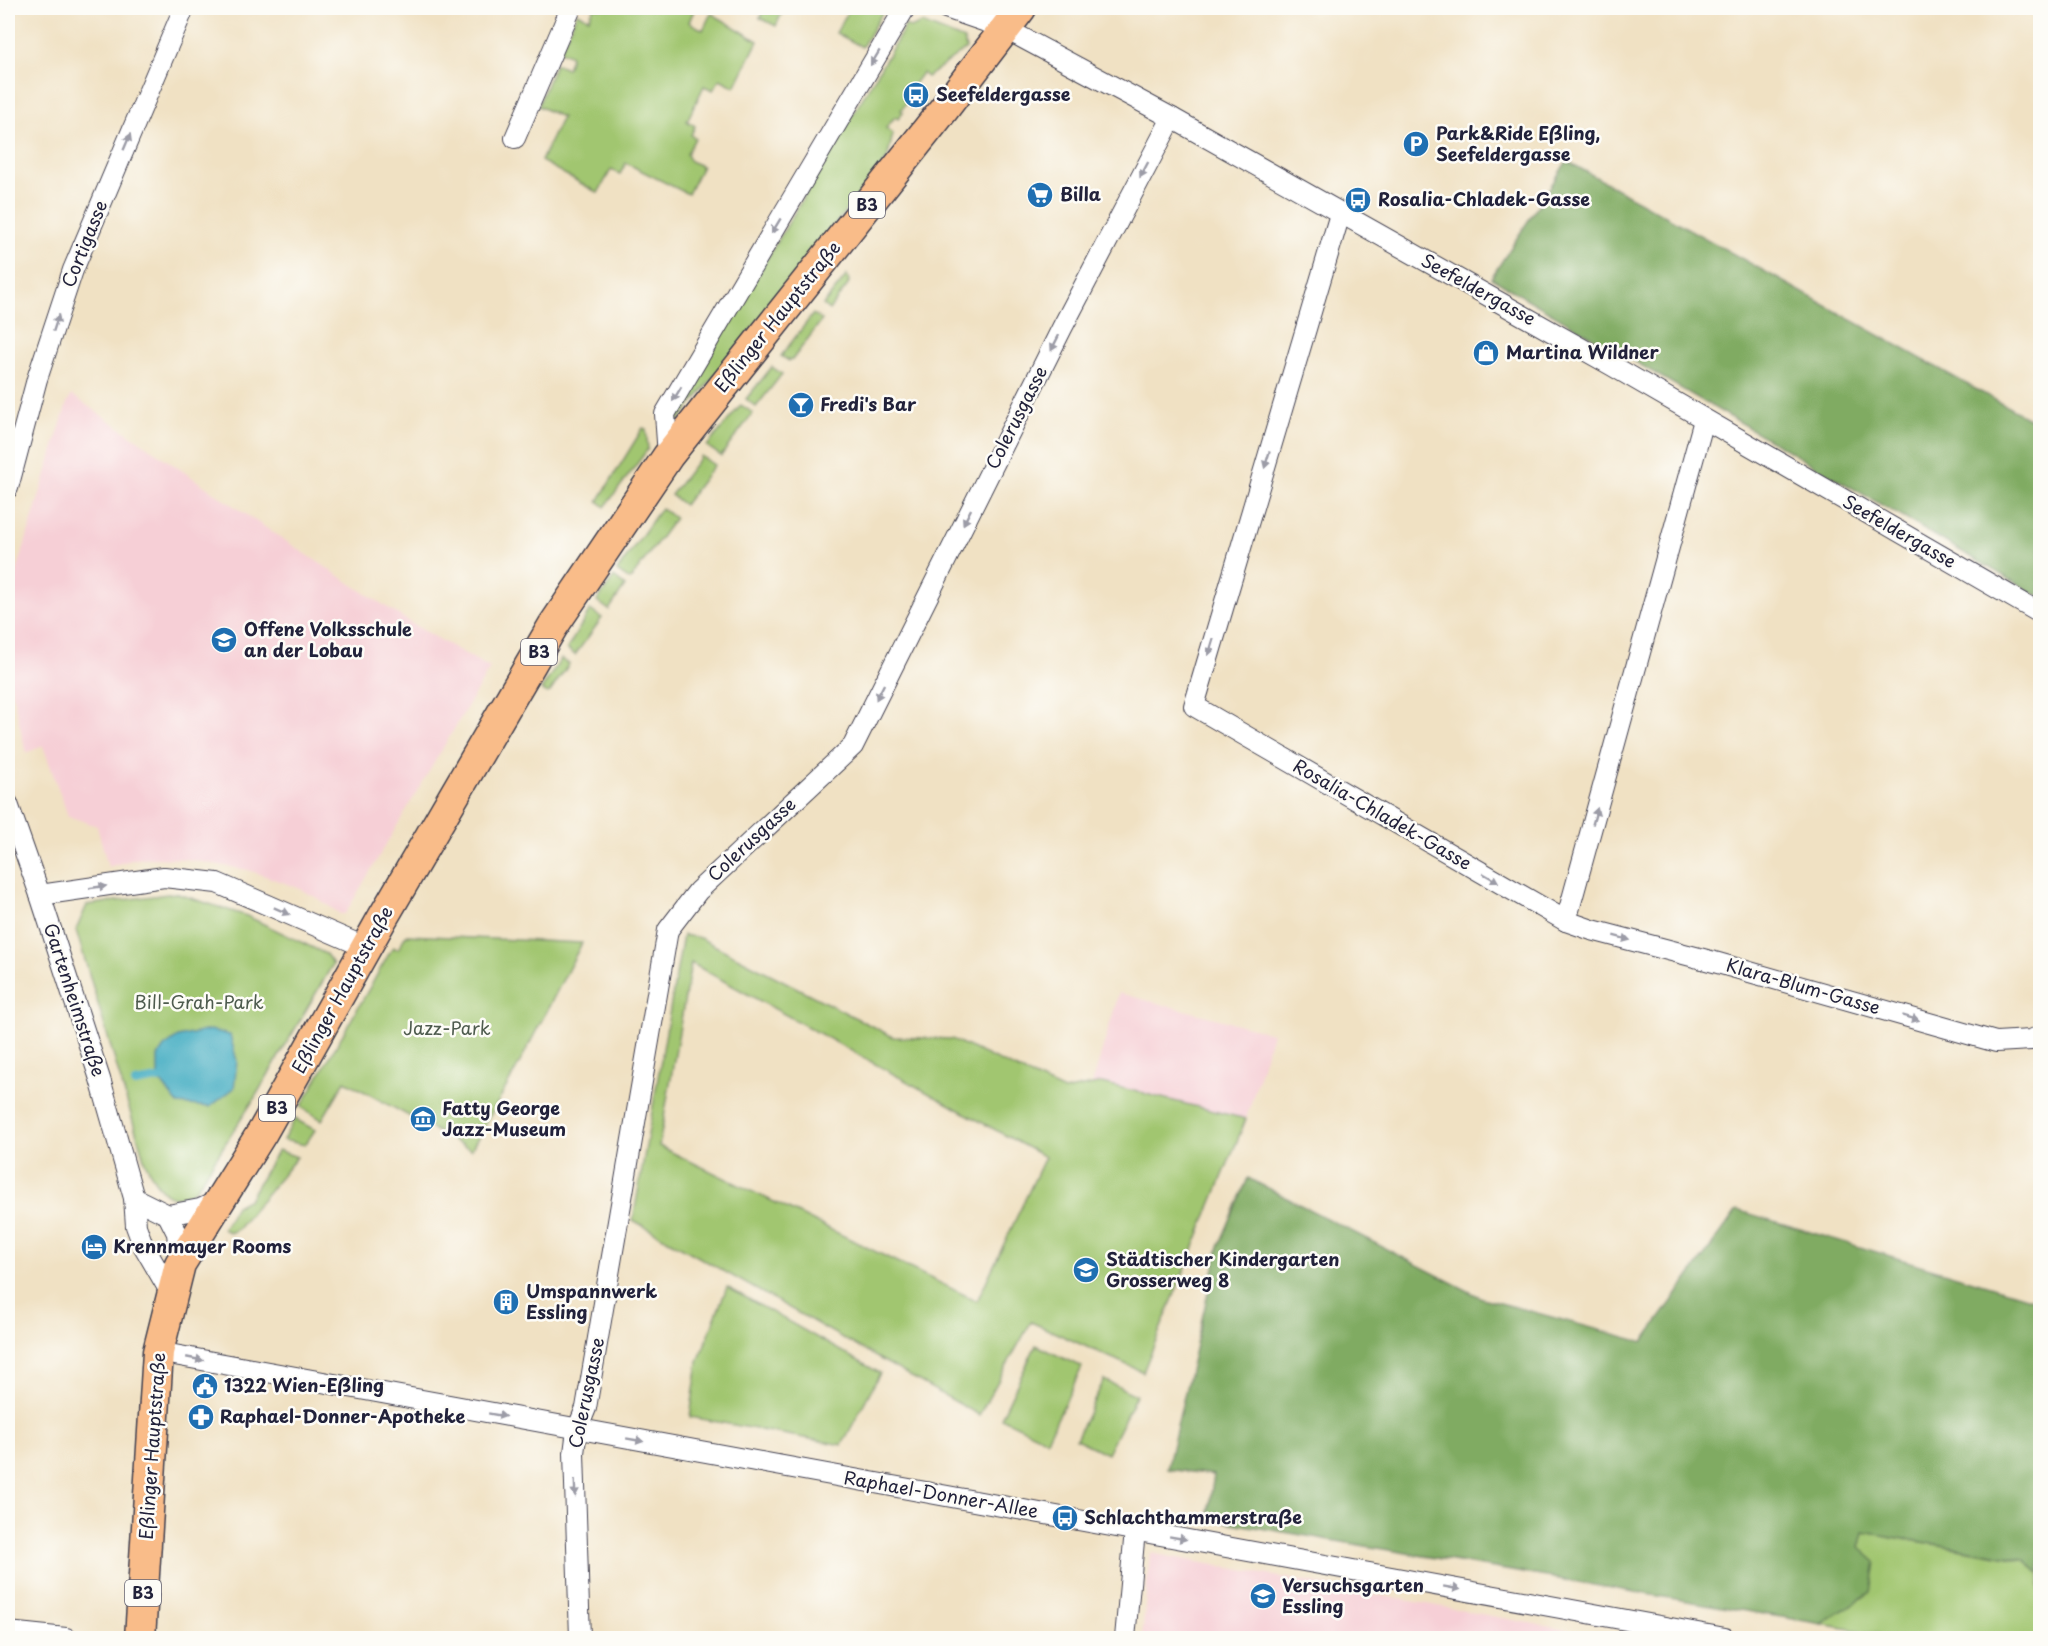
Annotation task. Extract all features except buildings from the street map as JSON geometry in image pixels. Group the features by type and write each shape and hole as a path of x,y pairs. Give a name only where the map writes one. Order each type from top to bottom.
{"main road":[{"name":"Eßlinger Hauptstraße","path":"140,1638 158,1352 180,1264 264,1131 382,919 553,626 668,456 944,109 1012,18"}],"street":[{"name":"Cortigasse","path":"8,488 38,379 73,270 184,8"},
{"path":"515,138 571,8"},
{"name":"Eßlinger Hauptstraße","path":"668,456 665,414 905,8"},
{"name":"Seefeldergasse","path":"946,8 1012,18 1172,118 1340,214 1448,272 2040,613"},
{"name":"Colerusgasse","path":"580,1638 574,1453 577,1430 586,1408 668,930 698,891 853,746 1062,328 1172,118"},
{"name":"Rosalia-Chladek-Gasse","path":"1340,214 1194,706 1566,921"},
{"path":"1566,921 1704,420"},
{"name":"Gartenheimstraße","path":"8,806 40,895 100,1079 134,1198 136,1226 143,1245 172,1295"},
{"path":"40,895 164,877 217,883 367,948"},
{"name":"Klara-Blum-Gasse","path":"1566,921 1996,1042 2031,1040 2040,1036"},
{"path":"134,1198 168,1215 177,1233 180,1264"},
{"path":"168,1215 200,1209 220,1200"},
{"name":"Raphael-Donner-Allee","path":"158,1352 1725,1638"},
{"path":"1125,1638 1135,1530"},
{"path":"8,1632 66,1638"}],"shaded area":[{"name":"Offene Volksschule an der Lobau","path":"72,395 260,524 414,625 490,668 345,914 340,914 319,899 296,887 248,870 185,859 150,858 135,859 108,867 97,826 68,816 43,746 26,753 10,683 8,621 11,591 67,403"},
{"name":"Städtischer Kindergarten Grosserweg 8","path":"1119,993 1272,1033 1244,1126 1214,1197 1080,1126"},
{"name":"Versuchsgarten Essling","path":"1150,1553 1611,1638 1142,1638"}],"green space":[{"path":"594,8 695,8 689,22 703,30 711,13 758,41 735,87 720,79 713,90 704,86 687,121 695,126 691,135 695,138 687,154 690,161 702,166 688,194 626,163 620,174 611,170 598,193 541,161 562,117 538,106 555,64 567,69 571,56 560,51 577,13 589,18"},
{"path":"764,8 784,8 776,26 760,18"},
{"path":"850,8 885,8 862,47 836,33"},
{"path":"922,23 964,40 966,49 927,77 922,73 913,85 918,89 901,110 903,112 898,119 895,117 886,128 893,134 887,159 677,423 672,419 906,25 910,28"},
{"path":"1567,161 2040,425 2040,597 1491,278"},
{"path":"847,275 848,285 829,310 823,305"},
{"path":"813,314 822,320 792,360 789,361 781,356"},
{"path":"772,367 782,374 756,407 746,399"},
{"path":"741,405 753,413 721,456 707,446"},
{"path":"643,428 646,429 648,449 605,507 598,501"},
{"path":"701,456 714,465 684,505 671,495"},
{"path":"661,508 675,518 630,580 617,571"},
{"path":"614,577 625,586 609,610 597,601"},
{"path":"590,610 602,618 575,655 567,649"},
{"path":"561,659 569,664 550,692 541,690"},
{"name":"Bill-Grah-Park","path":"175,893 247,916 326,954 333,964 254,1099 196,1189 177,1197 170,1196 159,1187 145,1162 76,930 87,905"},
{"name":"Jazz-Park","path":"406,935 582,943 471,1150 345,1081 322,1120 301,1107 393,947 398,949"},
{"path":"683,935 700,938 893,1037 952,1039 1064,1091 1102,1083 1246,1119 1143,1372 1031,1322 979,1415 633,1220","holes":["691,963 1045,1157 977,1301 659,1146"]},
{"path":"295,1119 315,1130 305,1145 283,1140"},
{"path":"278,1150 297,1157 238,1229 230,1233 223,1229 236,1206 249,1199"},
{"path":"1248,1178 1482,1298 1643,1342 1737,1210 2040,1301 2040,1574 2024,1559 1864,1532 1860,1548 1876,1562 1871,1592 1822,1624 1207,1519 1214,1475 1167,1469 1219,1246"},
{"path":"727,1287 880,1373 842,1445 690,1417 698,1362"},
{"path":"1036,1345 1082,1367 1047,1440 1001,1418"},
{"path":"1104,1380 1136,1395 1107,1454 1076,1439"},
{"path":"1864,1532 2026,1560 2040,1574 2040,1638 1900,1638 1822,1624 1871,1591 1860,1548"}],"water":[{"path":"210,1030 230,1035 237,1061 234,1088 210,1107 178,1104 158,1079 158,1056 164,1047 178,1037"}],"waterway":[{"path":"135,1083 158,1079"}],"place":[{"name":"Seefeldergasse","path":"916,95"},
{"name":"Park&Ride Eßling, Seefeldergasse","path":"1416,144"},
{"name":"Billa","path":"1040,195"},
{"name":"Rosalia-Chladek-Gasse","path":"1358,200"},
{"name":"Martina Wildner","path":"1486,353"},
{"name":"Fredi's Bar","path":"801,405"},
{"name":"Offene Volksschule an der Lobau","path":"224,640"},
{"name":"Fatty George Jazz-Museum","path":"423,1119"},
{"name":"Krennmayer Rooms","path":"94,1247"},
{"name":"Städtischer Kindergarten Grosserweg 8","path":"1086,1270"},
{"name":"Umspannwerk Essling","path":"506,1302"},
{"name":"1322 Wien-Eßling","path":"205,1386"},
{"name":"Raphael-Donner-Apotheke","path":"201,1417"},
{"name":"Schlachthammerstraße","path":"1065,1518"},
{"name":"Versuchsgarten Essling","path":"1263,1596"}]}
